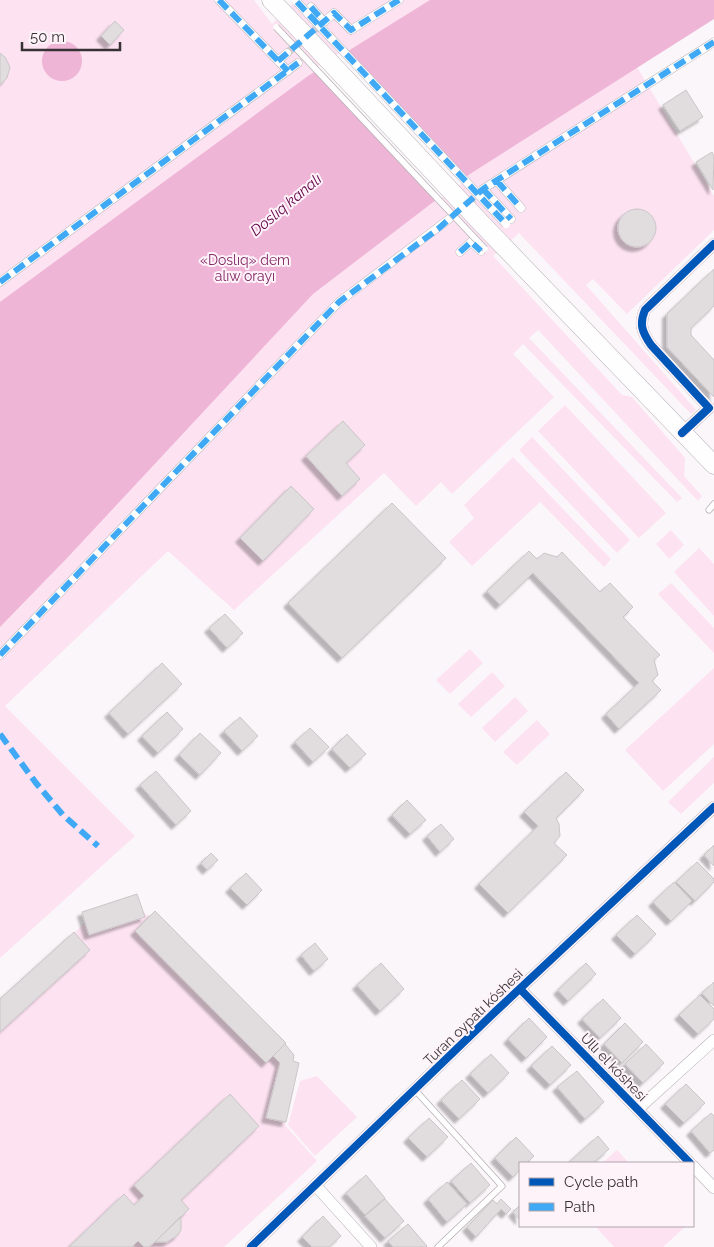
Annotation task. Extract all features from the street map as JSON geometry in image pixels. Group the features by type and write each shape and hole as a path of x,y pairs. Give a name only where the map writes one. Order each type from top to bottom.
{"main road":[{"path":"272,0 482,224 714,466"}],"street":[{"path":"219,0 288,71"},
{"path":"312,7 324,22 334,13 351,30 399,0"},
{"path":"297,2 508,221 484,190 714,42"},
{"path":"278,61 287,53"},
{"path":"0,282 298,63"},
{"path":"497,181 521,208"},
{"path":"0,656 339,302 449,219"},
{"path":"460,252 471,242 483,250"},
{"path":"682,432 709,408 651,345 643,333 640,321 645,310 714,244"},
{"name":"Turan oypatı kóshesi","path":"250,1247 714,807"},
{"name":"Ullı el kóshesi","path":"520,989 689,1162"},
{"path":"638,1109 714,1040"},
{"path":"694,1167 714,1188"},
{"path":"316,1186 371,1247"}],"lane":[{"path":"276,27 483,250"},
{"path":"709,510 714,504"},
{"path":"415,1090 502,1186 438,1247"}],"green space":[{"name":"«Doslıq» dem alıw orayı","path":"0,0 254,0 272,24 296,0 597,0 714,196 714,230 627,314 593,279 586,285 696,410 691,414 519,233 493,256 622,395 632,397 685,458 684,476 702,496 698,501 538,330 529,338 682,498 677,502 523,344 513,354 554,397 452,494 441,482 416,506 384,473 234,610 168,551 5,706 135,836 0,958"},
{"path":"565,405 666,513 639,538 538,431"},
{"path":"532,437 630,540 617,553 519,450"},
{"path":"513,457 611,559 604,567 540,502 472,566 449,542 474,518 464,505"},
{"path":"671,530 684,545 669,559 656,544"},
{"path":"699,548 714,564 714,616 674,572"},
{"path":"671,583 714,628 714,653 658,594"},
{"path":"470,649 483,663 450,694 436,680"},
{"path":"714,668 714,744 663,791 625,750"},
{"path":"492,672 505,686 471,717 458,704"},
{"path":"515,697 528,711 495,742 482,728"},
{"path":"537,720 550,734 517,765 503,752"},
{"path":"714,757 714,783 681,814 668,802"},
{"path":"137,894 143,911 149,917 155,911 286,1043 285,1045 294,1055 293,1061 299,1063 285,1125 317,1161 224,1247 0,1247 0,999 85,923 82,912"},
{"path":"317,1076 357,1117 315,1156 288,1125 300,1081"},
{"path":"617,1150 628,1162 603,1162"},
{"path":"596,1227 685,1227 663,1247 614,1247"}],"water":[{"name":"Doslıq kanalı","path":"430,0 714,0 714,19 470,174 313,294 69,556 0,627 0,302 308,76"},
{"path":"62,41 76,47 82,61 76,75 62,81 48,75 42,61 48,47"}],"pier":[{"path":"345,50 468,179 437,201 313,69"}],"building":[{"path":"115,21 124,30 110,45 101,36"},
{"path":"0,53 5,57 10,67 7,78 0,85"},
{"path":"686,90 703,117 680,131 663,105"},
{"path":"712,152 714,156 713,190 696,162"},
{"path":"637,209 650,215 656,228 650,241 637,247 624,241 618,228 624,215"},
{"path":"714,269 714,306 691,328 691,335 714,360 714,397 667,347 667,314"},
{"path":"343,421 365,445 346,463 360,479 342,496 306,456"},
{"path":"291,486 314,509 263,561 240,538"},
{"path":"392,503 446,558 342,658 288,603"},
{"path":"529,551 537,559 544,553 557,557 562,552 600,592 610,583 633,607 623,617 660,655 654,660 658,675 652,681 661,690 619,729 606,714 639,683 533,573 500,605 487,591"},
{"path":"225,614 243,633 227,648 209,628"},
{"path":"162,663 182,684 128,734 109,713"},
{"path":"167,712 183,729 158,753 142,736"},
{"path":"240,717 258,736 242,751 224,731"},
{"path":"310,728 329,747 313,762 295,742"},
{"path":"200,733 221,753 200,775 179,755"},
{"path":"347,734 366,754 350,768 332,749"},
{"path":"156,771 191,811 176,825 140,785"},
{"path":"566,772 584,790 556,818 559,824 560,836 554,843 567,855 508,913 479,884 538,826 524,812"},
{"path":"407,800 426,820 410,834 392,815"},
{"path":"441,824 454,839 440,852 427,836"},
{"path":"714,845 714,866 704,855"},
{"path":"211,853 218,860 207,870 201,863"},
{"path":"697,862 714,879 714,882 695,901 676,882"},
{"path":"246,873 262,890 247,905 230,888"},
{"path":"674,882 692,901 671,921 653,902"},
{"path":"137,894 145,917 89,935 82,912"},
{"path":"155,911 286,1043 266,1063 135,931"},
{"path":"637,915 656,934 635,954 616,935"},
{"path":"74,932 90,950 0,1032 0,999"},
{"path":"315,943 328,959 314,971 301,955"},
{"path":"381,963 404,989 380,1011 357,985"},
{"path":"586,963 596,974 568,1001 558,990"},
{"path":"714,982 714,1006 702,993"},
{"path":"700,995 714,1009 714,1019 698,1034 679,1015"},
{"path":"603,999 621,1018 600,1038 582,1019"},
{"path":"529,1018 547,1037 526,1058 508,1039"},
{"path":"625,1023 643,1042 622,1063 604,1044"},
{"path":"285,1044 294,1055 293,1061 299,1063 286,1122 266,1118 280,1063 273,1056"},
{"path":"646,1044 664,1063 643,1083 625,1064"},
{"path":"552,1046 571,1065 550,1085 531,1066"},
{"path":"491,1054 509,1073 488,1093 470,1074"},
{"path":"577,1071 604,1102 585,1119 557,1087"},
{"path":"462,1080 480,1099 459,1119 441,1100"},
{"path":"686,1084 705,1103 684,1123 665,1104"},
{"path":"230,1094 259,1126 181,1200 189,1209 155,1242 149,1247 144,1247 138,1241 132,1247 69,1247 124,1194 134,1205 144,1196 134,1185"},
{"path":"711,1113 714,1116 714,1150 710,1153 691,1131"},
{"path":"429,1118 448,1137 427,1157 408,1138"},
{"path":"598,1136 609,1149 594,1162 569,1162"},
{"path":"516,1137 534,1156 528,1162 519,1162 519,1171 513,1177 495,1158"},
{"path":"471,1163 490,1185 470,1203 451,1181"},
{"path":"366,1175 385,1198 365,1215 346,1193"},
{"path":"447,1182 467,1204 447,1222 428,1199"},
{"path":"385,1199 404,1221 385,1238 365,1216"},
{"path":"501,1199 511,1209 506,1214 501,1209 476,1237 467,1227 493,1200 497,1204"},
{"path":"519,1206 519,1219 513,1212"},
{"path":"181,1216 181,1230 178,1235 167,1242 155,1242"},
{"path":"323,1216 341,1236 329,1247 312,1247 302,1237"},
{"path":"408,1224 426,1247 393,1247 388,1241"}],"tunnel":[{"path":"287,53 323,23"},
{"path":"449,219 482,191"}],"marked path":[{"path":"219,0 288,71"},
{"path":"278,61 334,13 351,30 399,0"},
{"path":"297,2 506,224"},
{"path":"311,7 324,22"},
{"path":"0,655 339,302 438,229 483,189 714,42"},
{"path":"0,282 298,63"},
{"path":"497,181 521,208"},
{"path":"483,189 511,219"},
{"path":"460,252 471,242 481,251"},
{"path":"0,734 36,783 63,815 98,846"}],"cycle path":[{"path":"682,433 709,408 651,345 645,336 642,320 645,310 714,244"},
{"path":"251,1247 496,1011 714,807"},
{"path":"520,989 689,1162"}]}
